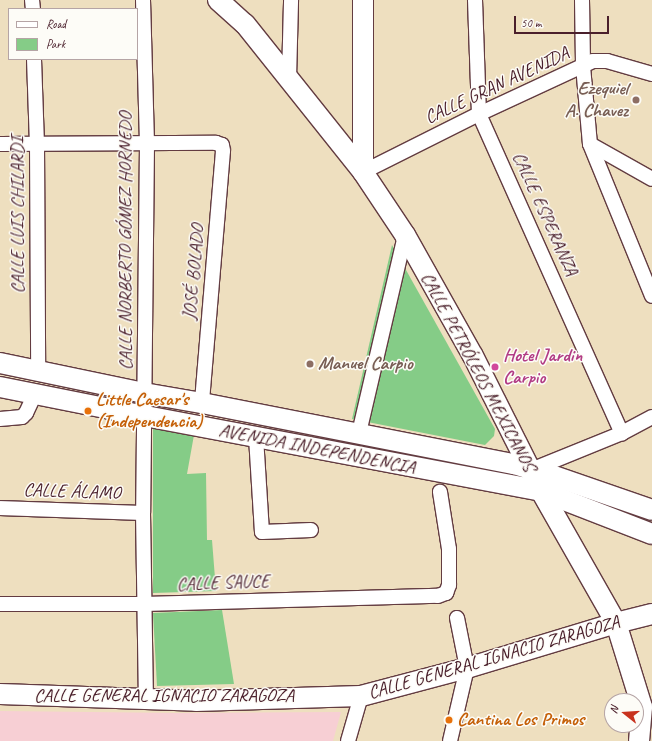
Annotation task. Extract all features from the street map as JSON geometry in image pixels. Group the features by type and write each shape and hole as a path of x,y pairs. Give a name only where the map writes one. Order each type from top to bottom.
{"main road":[{"name":"CALLE PETRÓLEOS MEXICANOS","path":"218,0 245,24 363,172 404,235 473,356 541,491 616,622 642,707 639,741"},
{"path":"363,0 363,172"},
{"name":"AVENIDA INDEPENDENCIA","path":"0,363 144,393 359,433 514,464 551,475 652,510"},
{"name":"AVENIDA INDEPENDENCIA","path":"0,387 541,491 652,534"},
{"name":"CALLE GENERAL IGNACIO ZARAGOZA","path":"0,694 196,700 360,696 467,668 616,622 652,614"}],"street":[{"name":"CALLE NORBERTO GÓMEZ HORNEDO","path":"143,0 147,144 143,513 146,699"},
{"path":"289,79 291,0"},
{"name":"CALLE ESPERANZA","path":"475,0 479,114 622,433"},
{"path":"582,0 583,66 590,144 652,296"},
{"name":"CALLE LUIS CHILARDI","path":"34,60 37,144 38,371"},
{"name":"CALLE GRAN AVENIDA","path":"363,172 479,114 593,61 607,61 652,74"},
{"name":"JOSÉ BOLADO","path":"147,144 216,143 222,146 223,151 202,403"},
{"path":"0,144 147,144"},
{"path":"590,144 652,179"},
{"path":"359,433 404,235"},
{"path":"0,419 22,417 26,413 35,394"},
{"path":"530,470 622,433 652,417"},
{"path":"256,437 262,532 311,530"},
{"name":"CALLE SAUCE","path":"0,604 144,604 430,596 446,593 449,585 449,550 440,492"},
{"name":"CALLE ÁLAMO","path":"0,508 143,513"},
{"path":"450,741 467,668 457,618"},
{"path":"348,741 360,696"}],"shaded area":[{"path":"0,711 179,713 341,712 333,741 0,741"}],"green space":[{"path":"392,245 495,429 494,436 485,445 352,419"},
{"path":"153,424 194,435 187,474 206,473 207,540 212,540 216,591 153,593"},
{"path":"222,610 234,684 157,686 153,613"}],"place":[{"name":"Ezequiel A. Chavez","path":"636,100"},
{"name":"Manuel Carpio","path":"310,364"},
{"name":"Hotel Jardin Carpio","path":"495,367"},
{"name":"Little Caesar's (Independencia)","path":"88,411"},
{"name":"Cantina Los Primos","path":"449,720"}]}
